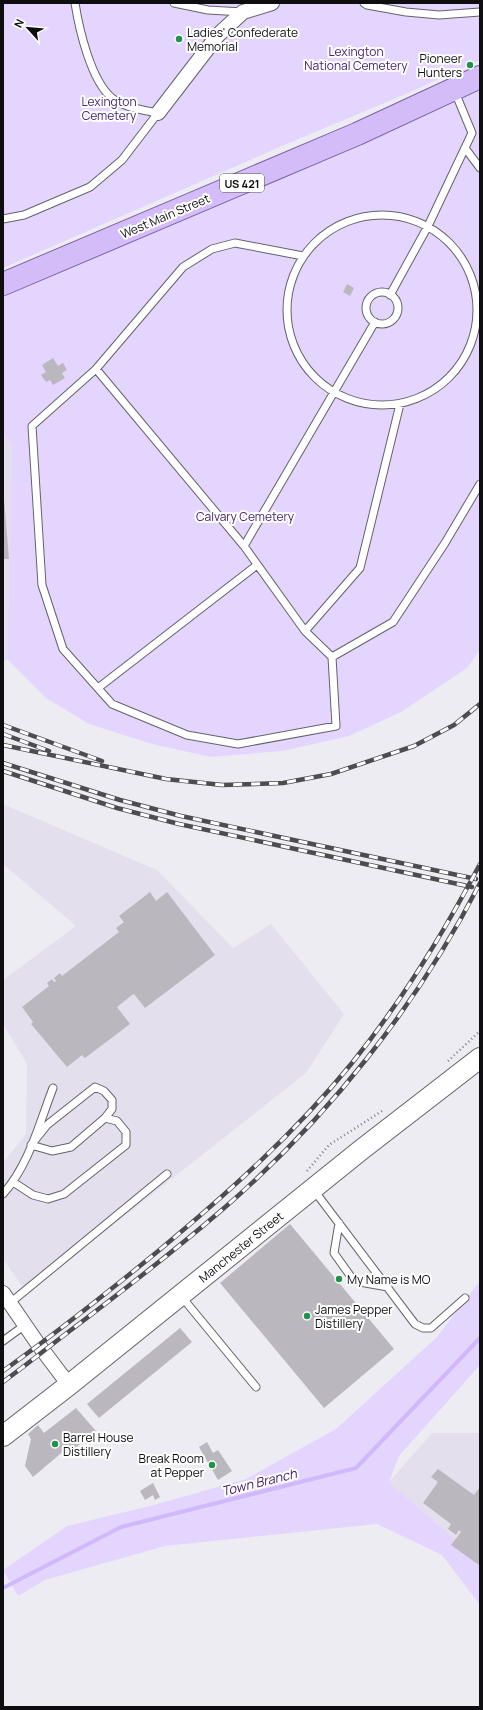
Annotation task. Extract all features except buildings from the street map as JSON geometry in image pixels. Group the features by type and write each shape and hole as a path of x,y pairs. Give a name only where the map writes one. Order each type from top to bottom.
{"main road":[{"name":"West Main Street","path":"3,284 350,137 480,77"},
{"name":"Manchester Street","path":"3,1436 181,1296 439,1088 480,1058"}],"street":[{"path":"158,113 218,35 243,12 272,3"},
{"path":"6,1298 69,1385"}],"lane":[{"path":"3,219 24,215 90,188 122,160 158,113 127,106 111,97 99,81 88,55 78,22 75,3"},
{"path":"174,3 208,10 243,12"},
{"path":"364,3 367,5 406,12 439,15 480,12"},
{"path":"390,294 428,226 472,133 454,90"},
{"path":"465,148 480,168"},
{"path":"374,214 402,216 428,226 451,244 468,267 477,295 477,324 468,352 451,376 428,394 400,404 377,405 355,402 334,393 310,373 294,346 288,323 287,316 290,284 303,256 322,235 347,221 374,214"},
{"path":"96,369 244,546 305,631 332,657 336,726 238,744 187,735 112,704 63,649 42,585 32,426 96,369 183,267 212,250 235,242 303,256"},
{"path":"379,293 390,294 394,298 398,307 396,316 389,323 384,324 374,322 370,319 366,309 370,298 379,293"},
{"path":"244,546 374,322"},
{"path":"305,631 360,568 400,404"},
{"path":"332,657 393,622 445,543 480,484"},
{"path":"98,688 257,565"},
{"path":"95,1087 104,1091 112,1100 112,1109 105,1118 71,1147 52,1151 31,1145 47,1125 78,1098 95,1087"},
{"path":"3,1194 13,1182 31,1145 53,1088"},
{"path":"13,1182 33,1195 48,1199 64,1194 126,1145 126,1132 117,1121 105,1118"},
{"path":"6,1298 167,1174"},
{"path":"313,1189 415,1324 423,1328 431,1328 465,1298"},
{"path":"339,1223 334,1253 354,1281 388,1287"},
{"path":"181,1296 256,1386"},
{"path":"3,1341 25,1325"}],"shaded area":[{"path":"3,434 12,445 7,659 3,663"},
{"path":"3,804 157,870 233,948 271,924 344,1014 306,1073 27,1293 3,1259 3,1163 26,1134 27,1064 3,1024 3,980 76,926 3,864"},
{"path":"432,1433 480,1433 480,1561 389,1482"}],"green space":[{"name":"Lexington Cemetery","path":"3,3 480,3 480,60 406,94 289,143 3,268"},
{"name":"Calvary Cemetery","path":"480,90 480,650 467,668 401,712 349,736 282,751 211,757 152,744 89,724 46,698 7,659 12,445 3,434 3,297 368,140"},
{"path":"480,1281 480,1365 399,1456 389,1482 480,1561 480,1605 442,1555 377,1524 165,1546 45,1580 18,1596 3,1570 67,1526 150,1506 246,1479 336,1429 437,1337"}],"waterway":[{"name":"Town Branch","path":"3,1588 121,1527 356,1468 480,1338"}],"railway":[{"path":"3,745 166,779 222,785 283,783 331,774 414,746 454,725 480,704"},
{"path":"3,725 102,761"},
{"path":"3,734 49,751"},
{"path":"3,763 120,800 181,816 476,879"},
{"path":"3,771 117,808 179,824 472,887"},
{"path":"3,1371 100,1298 183,1230 259,1162 307,1114 352,1063 388,1016 421,966 480,864"},
{"path":"3,1382 166,1257 262,1174 299,1137 334,1098 399,1016 455,929 480,883"}],"place":[{"name":"Ladies' Confederate Memorial","path":"179,39"},
{"name":"Pioneer Hunters","path":"470,65"},
{"name":"My Name is MO","path":"339,1279"},
{"name":"James Pepper Distillery","path":"307,1316"},
{"name":"Barrel House Distillery","path":"55,1444"},
{"name":"Break Room at Pepper","path":"212,1465"}],"park label":[{"name":"Lexington National Cemetery","path":"356,58"}]}
